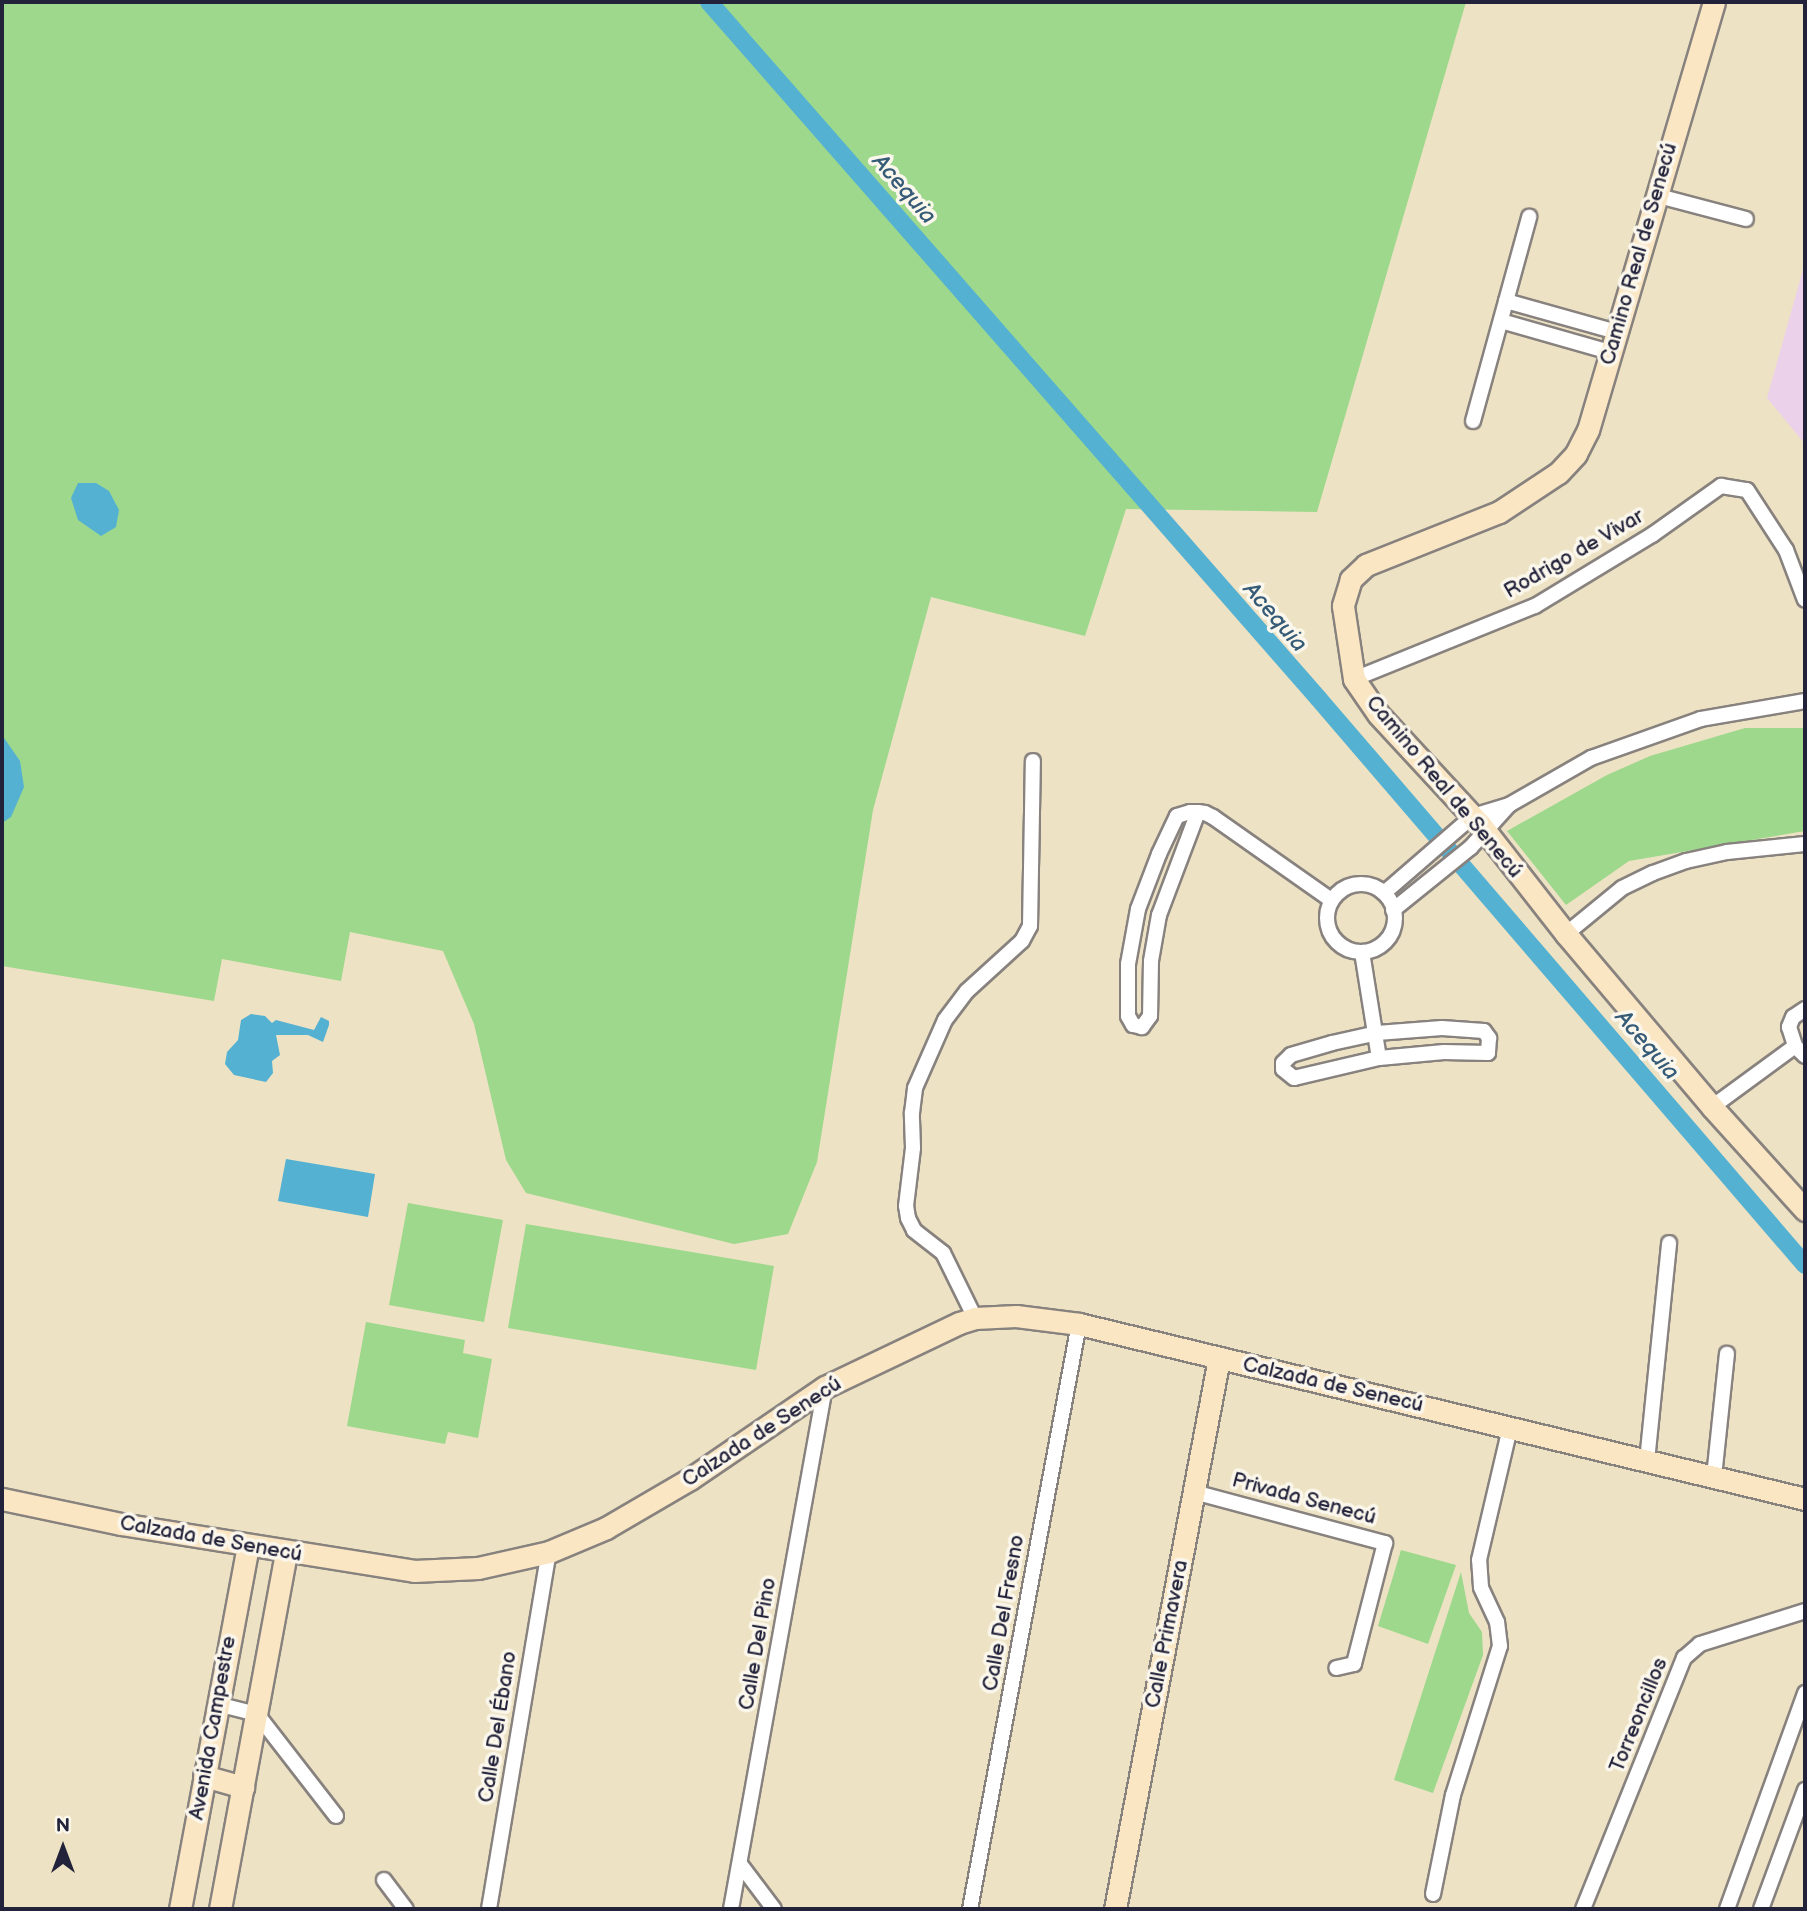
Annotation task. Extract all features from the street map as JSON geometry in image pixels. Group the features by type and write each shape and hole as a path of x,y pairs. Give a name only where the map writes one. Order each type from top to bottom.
{"street":[{"name":"Camino Real de Senecú","path":"1714,2 1588,430 1576,454 1558,472 1499,512 1366,565 1351,579 1343,606 1354,679 1378,714 1712,1107 1805,1210"},
{"path":"1655,195 1745,219"},
{"path":"1473,421 1529,217"},
{"path":"1506,301 1613,342"},
{"path":"1501,321 1613,342"},
{"name":"Rodrigo de Vivar","path":"1354,679 1535,606 1652,535 1711,492 1730,485 1747,490 1786,550 1805,600"},
{"path":"1394,910 1441,873 1477,832 1509,804 1591,758 1646,736 1701,719 1805,701"},
{"path":"975,1318 943,1254 915,1230 908,1218 906,1206 913,1147 912,1113 915,1088 945,1020 967,991 1022,941 1030,926 1033,761"},
{"path":"1199,812 1159,915 1151,961 1150,1016 1146,1024 1138,1027 1128,1016 1128,964 1138,909 1174,820 1182,813 1199,812 1213,817 1331,900"},
{"path":"1384,893 1455,830 1477,832"},
{"path":"1566,934 1622,888 1653,873 1686,861 1727,852 1805,844"},
{"path":"1356,884 1376,888 1384,893 1394,910 1395,919 1389,937 1374,950 1362,953 1346,949 1332,937 1326,919 1331,900 1346,887 1356,884"},
{"path":"1138,909 1159,915"},
{"path":"1362,953 1379,1058"},
{"path":"1712,1107 1800,1051 1789,1027 1793,1017 1805,1009"},
{"path":"1442,1028 1478,1029 1484,1031 1489,1038 1488,1053 1444,1052 1379,1058 1293,1078 1283,1069 1283,1063 1290,1055 1377,1033 1442,1028"},
{"path":"1647,1461 1669,1243"},
{"name":"Calzada de Senecú","path":"2,1499 248,1546 414,1571 478,1568 549,1552 606,1528 690,1479 825,1387 975,1318 1016,1316 1079,1324 1805,1499"},
{"name":"Calle Del Fresno","path":"970,1909 1079,1324"},
{"path":"1714,1477 1727,1354"},
{"name":"Calle Primavera","path":"1115,1909 1219,1358"},
{"name":"Calle Del Pino","path":"731,1909 825,1387"},
{"path":"1433,1894 1453,1795 1500,1646 1497,1622 1481,1587 1479,1560 1510,1428"},
{"name":"Privada Senecú","path":"1194,1492 1385,1543 1354,1664 1336,1668"},
{"name":"Avenida Campestre","path":"180,1909 248,1546"},
{"name":"Avenida Campestre","path":"220,1909 286,1552"},
{"name":"Calle Del Ébano","path":"489,1909 549,1552"},
{"name":"Torreoncillos","path":"1583,1909 1684,1658 1699,1644 1805,1611"},
{"path":"1727,1909 1805,1693"},
{"path":"217,1704 257,1714 335,1816"},
{"path":"204,1776 243,1787"},
{"path":"1761,1909 1805,1790"},
{"path":"740,1864 774,1909"},
{"path":"384,1880 406,1909"}],"shaded area":[{"path":"1805,262 1805,444 1767,398"}],"green space":[{"path":"2,2 1466,2 1317,512 1126,509 1085,636 931,597 873,810 817,1162 788,1234 734,1244 526,1193 506,1160 474,1024 443,951 350,932 341,981 222,959 214,1001 2,966"},
{"path":"1745,728 1805,728 1805,831 1629,861 1566,905 1507,831 1607,775 1650,756"},
{"path":"408,1203 503,1220 484,1322 389,1305"},
{"path":"526,1224 774,1266 756,1370 508,1328"},
{"path":"366,1322 465,1340 463,1353 492,1359 478,1438 448,1432 445,1444 347,1426"},
{"path":"1401,1550 1456,1565 1428,1644 1378,1626"},
{"path":"1461,1572 1469,1613 1482,1632 1483,1655 1433,1793 1394,1780"}],"water":[{"path":"78,483 96,483 109,491 119,510 116,527 101,536 78,520 71,498"},
{"path":"2,735 20,761 24,787 11,817 2,823"},
{"path":"251,1014 265,1016 272,1023 276,1020 314,1030 321,1017 329,1021 329,1025 323,1042 308,1035 276,1035 280,1055 272,1061 273,1073 266,1082 234,1075 225,1064 227,1052 238,1040 241,1020"},
{"path":"286,1159 375,1174 368,1217 278,1201"}],"waterway":[{"name":"Acequia","path":"709,2 1318,698 1805,1265"}]}
